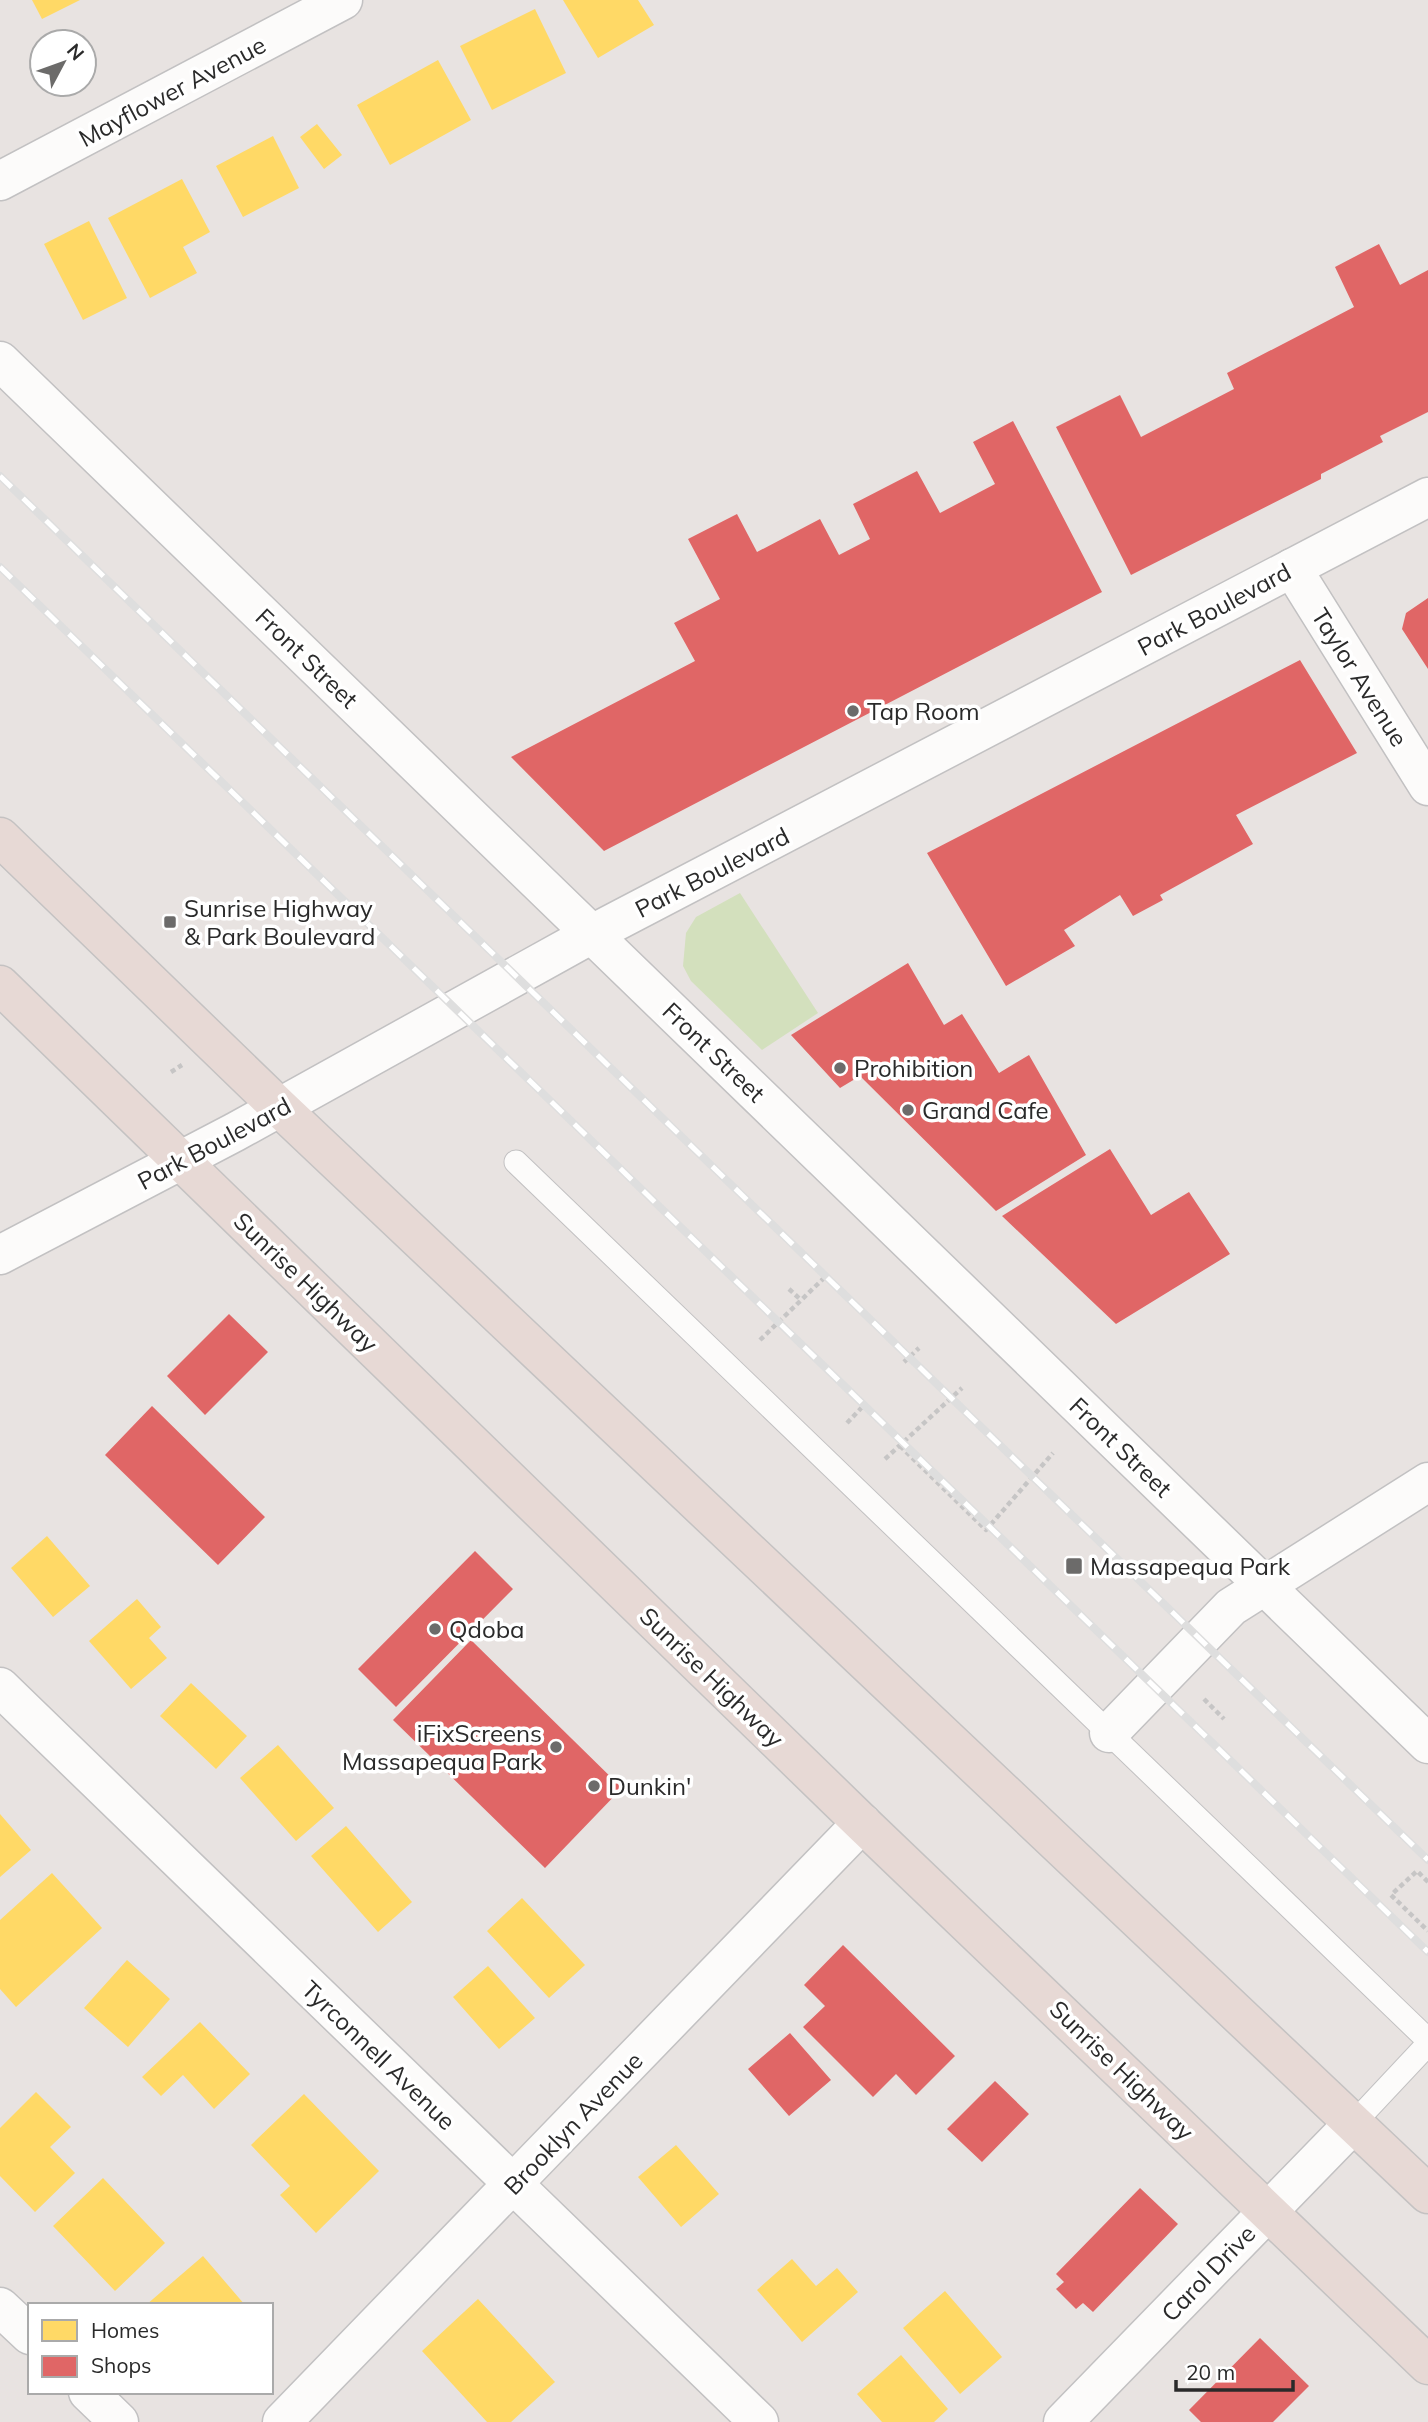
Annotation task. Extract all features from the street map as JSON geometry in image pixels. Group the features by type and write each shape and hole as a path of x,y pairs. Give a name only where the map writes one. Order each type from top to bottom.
{"highway":[{"path":"0,837 280,1108 1428,2194"},
{"name":"Sunrise Highway","path":"0,985 862,1823 1428,2365"}],"street":[{"name":"Mayflower Avenue","path":"0,181 343,0"},
{"name":"Front Street","path":"0,361 1428,1744"},
{"name":"Park Boulevard","path":"0,1255 280,1108 592,934 1428,497"},
{"name":"Taylor Avenue","path":"1292,568 1428,786"},
{"path":"1109,1733 1231,1607 1428,1482"},
{"name":"Tyrconnell Avenue","path":"0,1687 759,2422"},
{"name":"Brooklyn Avenue","path":"282,2422 862,1823"},
{"name":"Carol Drive","path":"1063,2422 1353,2124"},
{"path":"0,2306 28,2333"},
{"path":"90,2394 119,2422"}],"lane":[{"path":"516,1161 1428,2042 1353,2124"}],"path":[{"path":"171,1072 183,1064"},
{"path":"760,1340 826,1276"},
{"path":"789,1289 802,1300"},
{"path":"904,1362 919,1348"},
{"path":"885,1459 962,1388"},
{"path":"847,1423 866,1403"},
{"path":"920,1427 928,1434"},
{"path":"900,1446 986,1530 1053,1452"},
{"path":"1204,1699 1224,1719"},
{"path":"1428,1882 1417,1871 1391,1895 1428,1931"}],"green space":[{"path":"740,893 818,1013 762,1050 691,981 683,966 686,933 696,917"}],"building: Homes":[{"path":"32,0 80,0 42,19"},
{"path":"563,0 638,0 654,25 598,58"},
{"path":"535,9 566,73 492,110 460,46"},
{"path":"438,60 471,120 390,165 357,105"},
{"path":"317,124 342,155 324,169 300,137"},
{"path":"273,136 299,188 243,217 216,166"},
{"path":"182,179 210,232 183,247 197,273 150,298 108,218"},
{"path":"89,221 127,298 83,320 44,244"},
{"path":"47,1536 90,1586 53,1617 11,1568"},
{"path":"137,1599 161,1627 149,1638 167,1658 131,1689 89,1641"},
{"path":"191,1683 247,1736 216,1769 160,1716"},
{"path":"278,1745 334,1808 296,1841 240,1778"},
{"path":"0,1814 31,1850 0,1877"},
{"path":"346,1826 412,1902 378,1932 311,1856"},
{"path":"52,1873 102,1928 16,2007 0,1989 0,1920"},
{"path":"522,1898 585,1965 549,1998 487,1931"},
{"path":"127,1960 170,1999 128,2047 84,2008"},
{"path":"488,1966 535,2018 499,2049 453,1997"},
{"path":"200,2022 250,2074 214,2109 183,2075 161,2096 142,2077"},
{"path":"36,2092 71,2127 50,2147 75,2173 35,2212 0,2176 0,2128"},
{"path":"304,2094 379,2171 316,2233 280,2195 290,2186 251,2145"},
{"path":"676,2145 719,2194 681,2227 638,2177"},
{"path":"103,2178 165,2243 115,2291 53,2226"},
{"path":"203,2256 243,2303 148,2303"},
{"path":"792,2259 816,2286 837,2268 858,2292 802,2342 757,2290"},
{"path":"945,2291 1002,2357 960,2394 903,2328"},
{"path":"478,2299 555,2382 511,2422 487,2422 422,2351"},
{"path":"901,2355 948,2409 934,2422 882,2422 857,2394"}],"building: Shops":[{"path":"1379,244 1400,285 1428,270 1428,412 1380,436 1383,442 1321,474 1321,479 1131,575 1056,427 1120,395 1141,437 1234,389 1227,373 1354,307 1335,267"},
{"path":"1013,421 1102,592 604,851 511,757 695,661 674,623 720,599 688,539 737,514 757,552 820,519 839,555 870,539 853,504 917,471 940,513 995,484 973,442"},
{"path":"1428,598 1428,669 1402,629 1406,613"},
{"path":"1300,660 1357,753 1236,815 1253,844 1160,895 1163,900 1133,916 1120,895 1064,930 1075,946 1006,986 927,853"},
{"path":"908,963 944,1025 962,1014 999,1073 1029,1055 1086,1155 996,1211 860,1076 840,1088 791,1035"},
{"path":"1110,1149 1151,1215 1189,1192 1230,1254 1116,1324 1002,1216"},
{"path":"229,1314 268,1352 205,1415 167,1376"},
{"path":"152,1406 265,1517 218,1565 105,1455"},
{"name":"Qdoba","path":"475,1551 513,1589 396,1707 358,1669"},
{"path":"471,1640 622,1788 545,1868 393,1720"},
{"path":"843,1945 955,2056 916,2095 896,2074 873,2097 803,2027 825,2006 804,1985"},
{"path":"790,2033 831,2080 789,2116 748,2069"},
{"path":"995,2081 1029,2114 982,2162 947,2129"},
{"path":"1140,2188 1178,2224 1093,2312 1083,2303 1076,2309 1056,2289 1064,2282 1056,2274"},
{"path":"1260,2338 1309,2386 1273,2422 1201,2422 1189,2410"}],"railway":[{"path":"0,476 1428,1860"},
{"path":"0,567 1428,1952"}],"place":[{"name":"Tap Room","path":"853,711"},
{"name":"Sunrise Highway & Park Boulevard","path":"170,922"},
{"name":"Prohibition","path":"840,1068"},
{"name":"Grand Cafe","path":"908,1110"},
{"name":"Massapequa Park","path":"1074,1566"},
{"name":"Qdoba","path":"435,1629"},
{"name":"iFixScreens Massapequa Park","path":"556,1747"},
{"name":"Dunkin'","path":"594,1786"}]}
